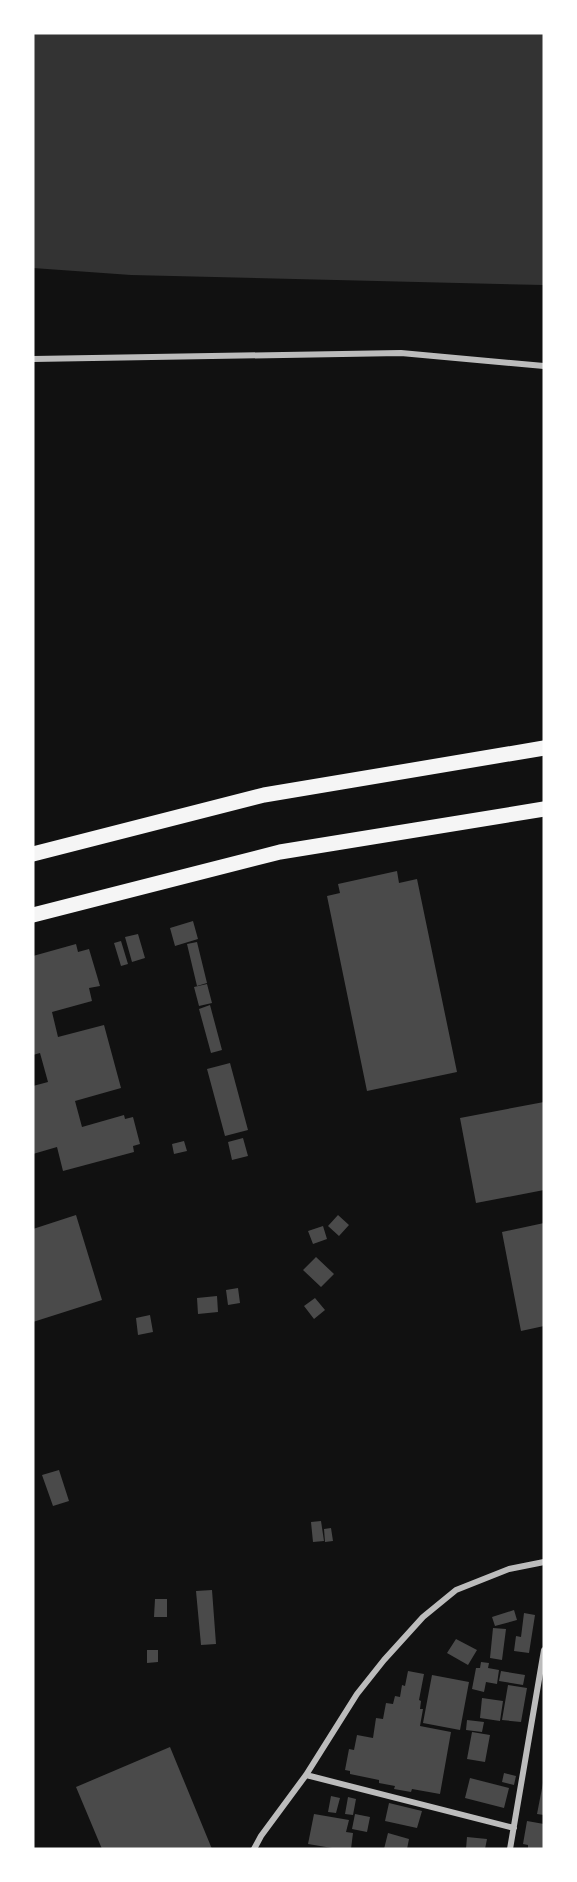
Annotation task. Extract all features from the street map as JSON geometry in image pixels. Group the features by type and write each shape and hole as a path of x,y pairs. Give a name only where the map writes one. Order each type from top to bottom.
{"main road":[{"path":"33,854 264,795 544,748"},
{"path":"33,915 280,852 544,809"}],"street":[{"path":"33,359 402,353 544,366"},
{"path":"254,1849 306,1775 357,1694 423,1617 456,1590 509,1569 544,1562"},
{"path":"510,1849 544,1650"},
{"path":"306,1775 514,1828"}],"shaded area":[{"path":"33,33 544,33 544,285 131,275 33,268"}],"building":[{"path":"397,871 399,883 417,879 457,1072 367,1091 327,896 340,893 338,884"},
{"path":"193,921 198,939 175,946 170,928"},
{"path":"138,934 145,958 132,962 125,937"},
{"path":"121,941 128,964 121,966 114,943"},
{"path":"197,942 207,983 197,986 187,944"},
{"path":"76,944 78,952 89,949 100,986 89,988 92,1001 52,1012 58,1037 104,1025 121,1088 75,1101 82,1127 124,1115 125,1119 133,1117 140,1144 133,1146 134,1152 63,1171 57,1147 33,1154 33,1086 48,1082 40,1053 33,1055 33,956"},
{"path":"207,984 212,1003 199,1006 194,987"},
{"path":"210,1005 222,1050 211,1053 199,1009"},
{"path":"230,1063 248,1130 225,1136 207,1069"},
{"path":"544,1102 544,1190 476,1203 460,1118"},
{"path":"243,1138 248,1156 232,1160 228,1142"},
{"path":"184,1141 187,1151 174,1154 172,1144"},
{"path":"76,1215 102,1300 33,1322 33,1229"},
{"path":"338,1215 349,1225 339,1236 328,1226"},
{"path":"544,1223 544,1326 521,1331 502,1232"},
{"path":"323,1226 327,1239 313,1244 308,1231"},
{"path":"316,1257 334,1274 321,1287 303,1270"},
{"path":"238,1288 240,1303 228,1305 226,1290"},
{"path":"217,1296 218,1312 198,1314 197,1298"},
{"path":"315,1298 325,1310 314,1319 304,1306"},
{"path":"150,1315 153,1332 138,1335 136,1318"},
{"path":"59,1470 69,1501 53,1506 42,1475"},
{"path":"321,1521 324,1541 313,1542 311,1522"},
{"path":"331,1528 333,1541 325,1542 324,1529"},
{"path":"212,1590 216,1644 201,1645 196,1591"},
{"path":"155,1599 167,1599 167,1617 154,1617"},
{"path":"514,1610 517,1620 495,1626 492,1617"},
{"path":"524,1613 535,1615 529,1653 514,1651 516,1636 521,1637"},
{"path":"493,1628 506,1629 502,1660 490,1658"},
{"path":"456,1639 477,1650 468,1665 447,1653"},
{"path":"147,1650 158,1650 158,1662 147,1663"},
{"path":"481,1662 489,1663 488,1668 499,1670 497,1684 486,1682 484,1692 472,1689 476,1668 480,1668"},
{"path":"408,1671 424,1674 419,1700 421,1701 420,1709 423,1709 420,1726 451,1732 440,1794 412,1789 411,1792 394,1789 395,1786 350,1774 350,1771 345,1770 349,1749 354,1750 357,1735 373,1738 376,1718 383,1719 386,1703 393,1704 395,1696 400,1697"},
{"path":"501,1671 525,1675 523,1685 499,1681"},
{"path":"432,1675 469,1682 460,1730 423,1723"},
{"path":"508,1685 527,1688 521,1722 502,1720"},
{"path":"482,1698 503,1701 500,1721 480,1718"},
{"path":"467,1720 484,1722 482,1732 466,1730"},
{"path":"472,1732 490,1735 485,1762 467,1759"},
{"path":"170,1747 212,1849 102,1849 76,1787"},
{"path":"504,1773 516,1776 514,1785 502,1782"},
{"path":"470,1778 509,1788 504,1808 465,1798"},
{"path":"544,1783 544,1815 537,1814"},
{"path":"331,1796 340,1798 336,1813 328,1812"},
{"path":"348,1797 356,1799 353,1815 345,1814"},
{"path":"389,1803 422,1811 417,1828 385,1821"},
{"path":"314,1814 349,1820 346,1832 353,1833 351,1849 308,1844"},
{"path":"355,1814 370,1817 367,1832 352,1829"},
{"path":"527,1821 544,1824 544,1849 528,1849 528,1845 523,1844"},
{"path":"388,1833 409,1839 407,1849 384,1849"},
{"path":"467,1837 487,1839 485,1849 466,1849"}]}
